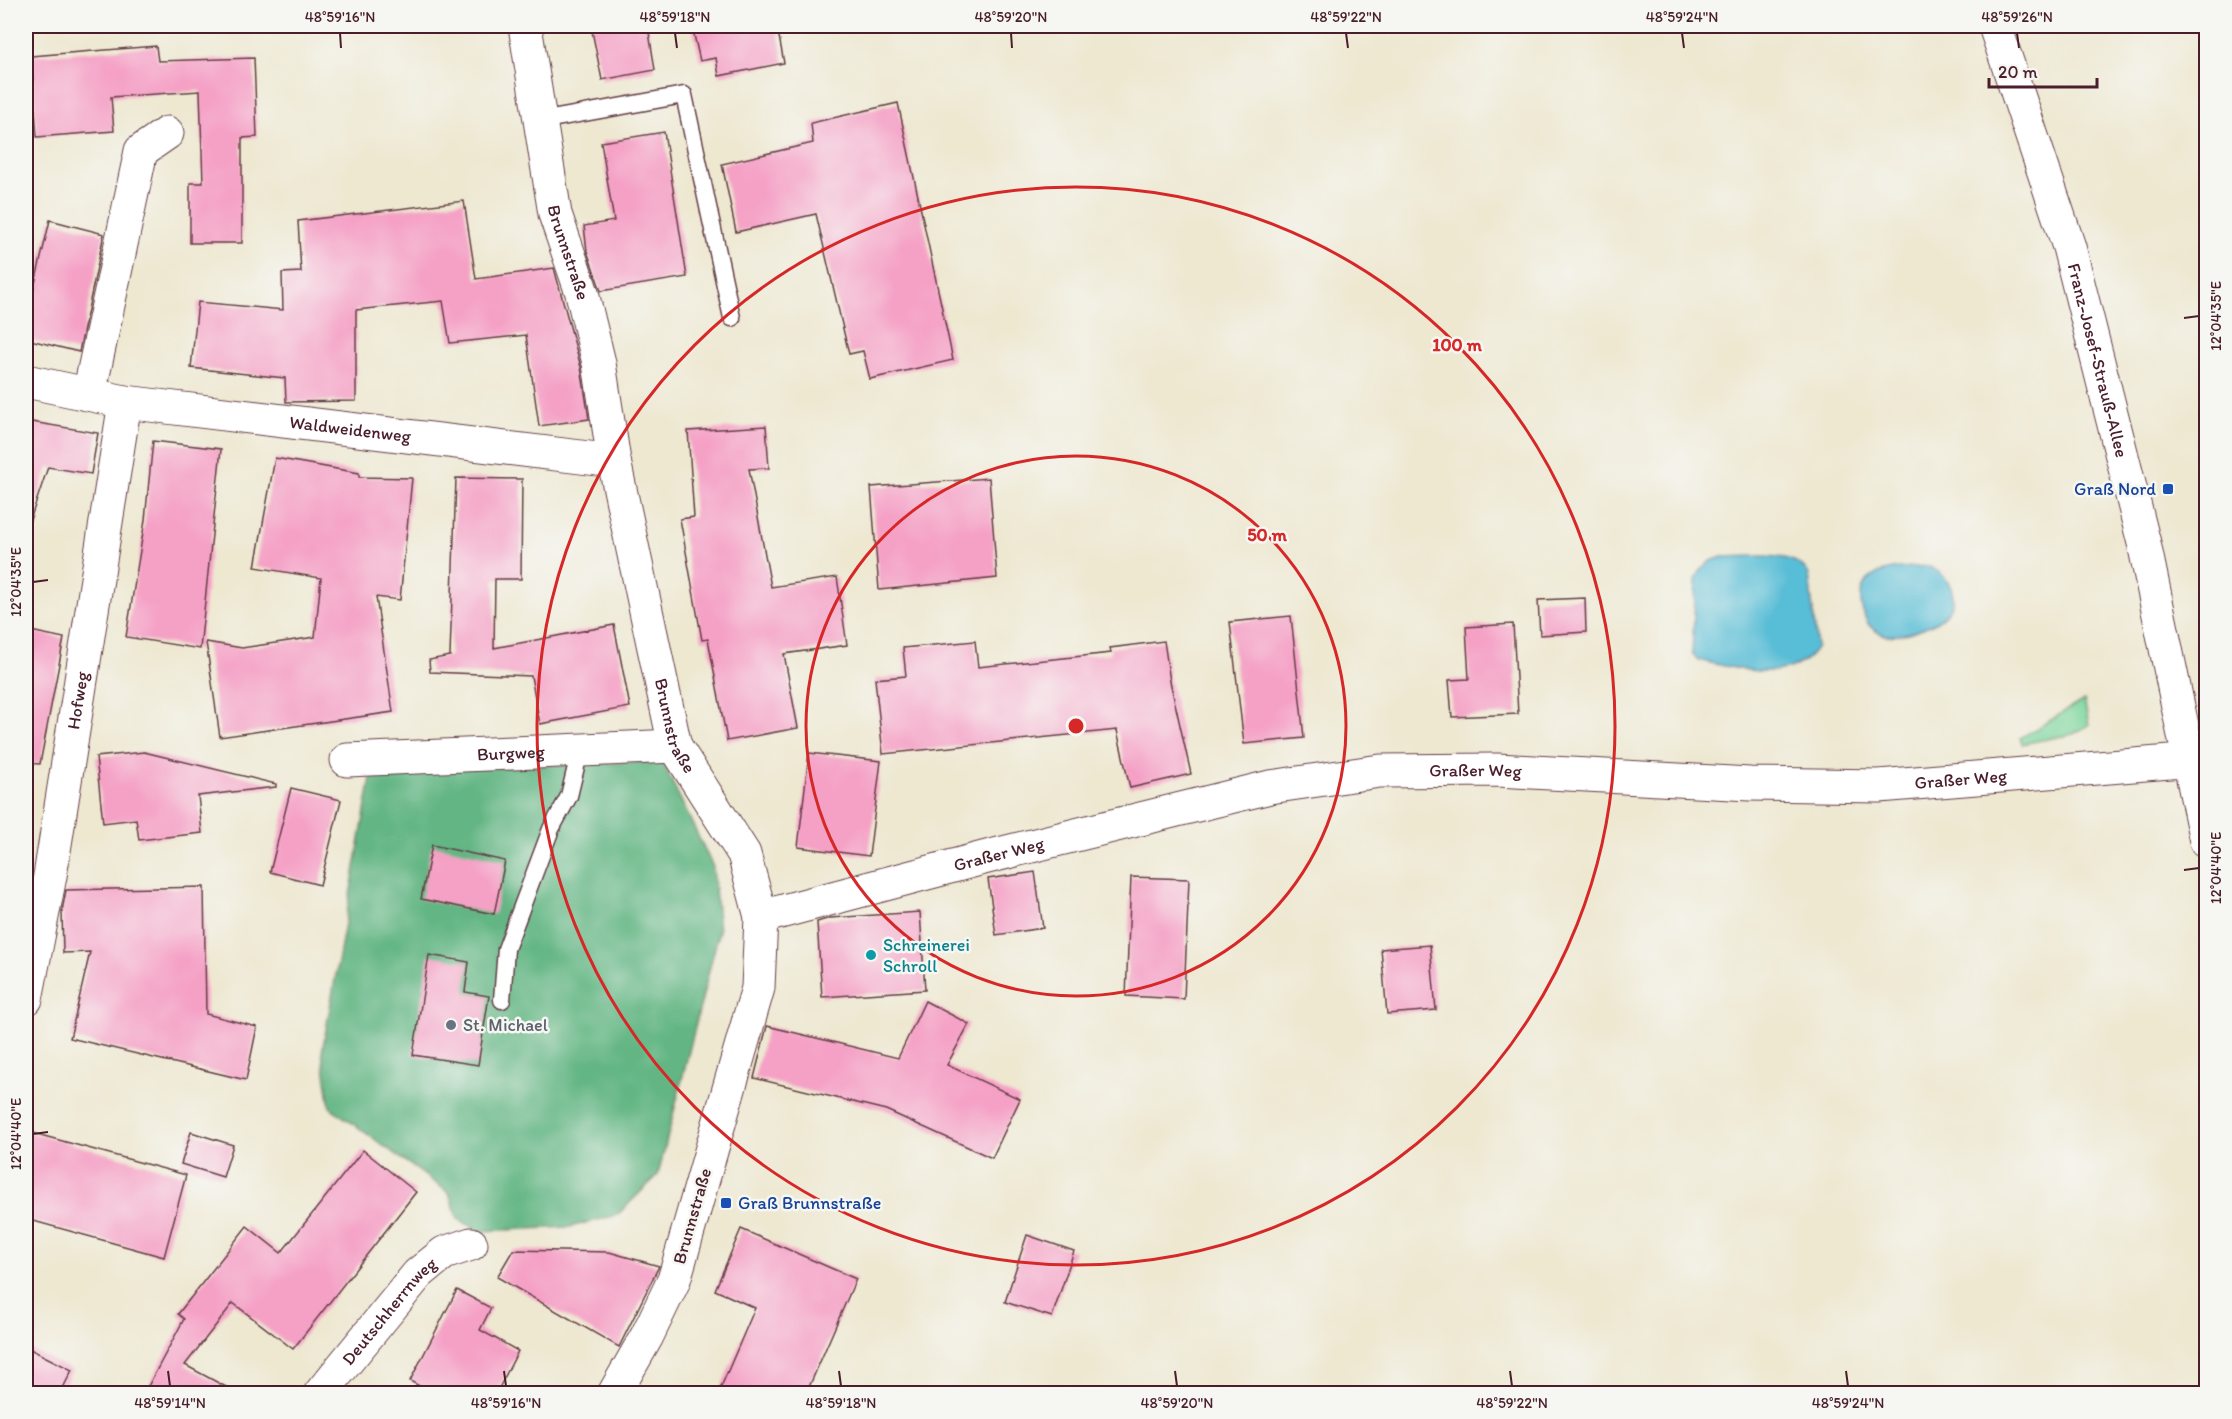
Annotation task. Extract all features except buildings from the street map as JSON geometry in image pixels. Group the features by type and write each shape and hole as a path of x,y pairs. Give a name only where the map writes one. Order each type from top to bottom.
{"street":[{"name":"Brunnstraße","path":"525,26 555,214 582,293 599,363 615,461 675,746 744,854 761,917 758,988 674,1280 647,1336 614,1394"},
{"name":"Franz-Josef-Strauß-Allee","path":"1995,26 2068,246 2199,760 2206,841"},
{"path":"89,394 141,151 166,133"},
{"name":"Waldweidenweg","path":"26,381 125,402 615,461"},
{"name":"Hofweg","path":"26,999 50,876 125,402"},
{"name":"Burgweg","path":"347,760 675,746"},
{"name":"Graßer Weg","path":"761,917 987,857 1270,787 1380,771 1497,770 1750,784 1879,786 2199,760"},
{"name":"Deutschherrnweg","path":"320,1394 418,1274 444,1253 471,1244"}],"lane":[{"path":"540,121 684,95 732,318"},
{"path":"502,1000 507,949 552,829 569,796 580,750"}],"green space":[{"path":"2084,700 2089,725 2073,734 2022,744 2020,738"},
{"path":"662,761 713,867 719,931 658,1175 617,1215 570,1227 480,1231 458,1219 449,1193 330,1107 322,1052 372,772"}],"water":[{"path":"1771,556 1794,561 1803,567 1809,575 1817,647 1807,659 1794,667 1762,671 1745,670 1698,660 1692,653 1696,580 1706,565 1722,557"},
{"path":"1927,566 1940,573 1949,584 1953,598 1947,612 1925,627 1905,634 1887,635 1873,629 1862,608 1861,595 1864,584 1881,572"}],"place":[{"name":"Graß Nord","path":"2168,489"},
{"name":"Schreinerei Schroll","path":"871,955"},
{"name":"St. Michael","path":"451,1025"},
{"name":"Graß Brunnstraße","path":"726,1203"}]}
